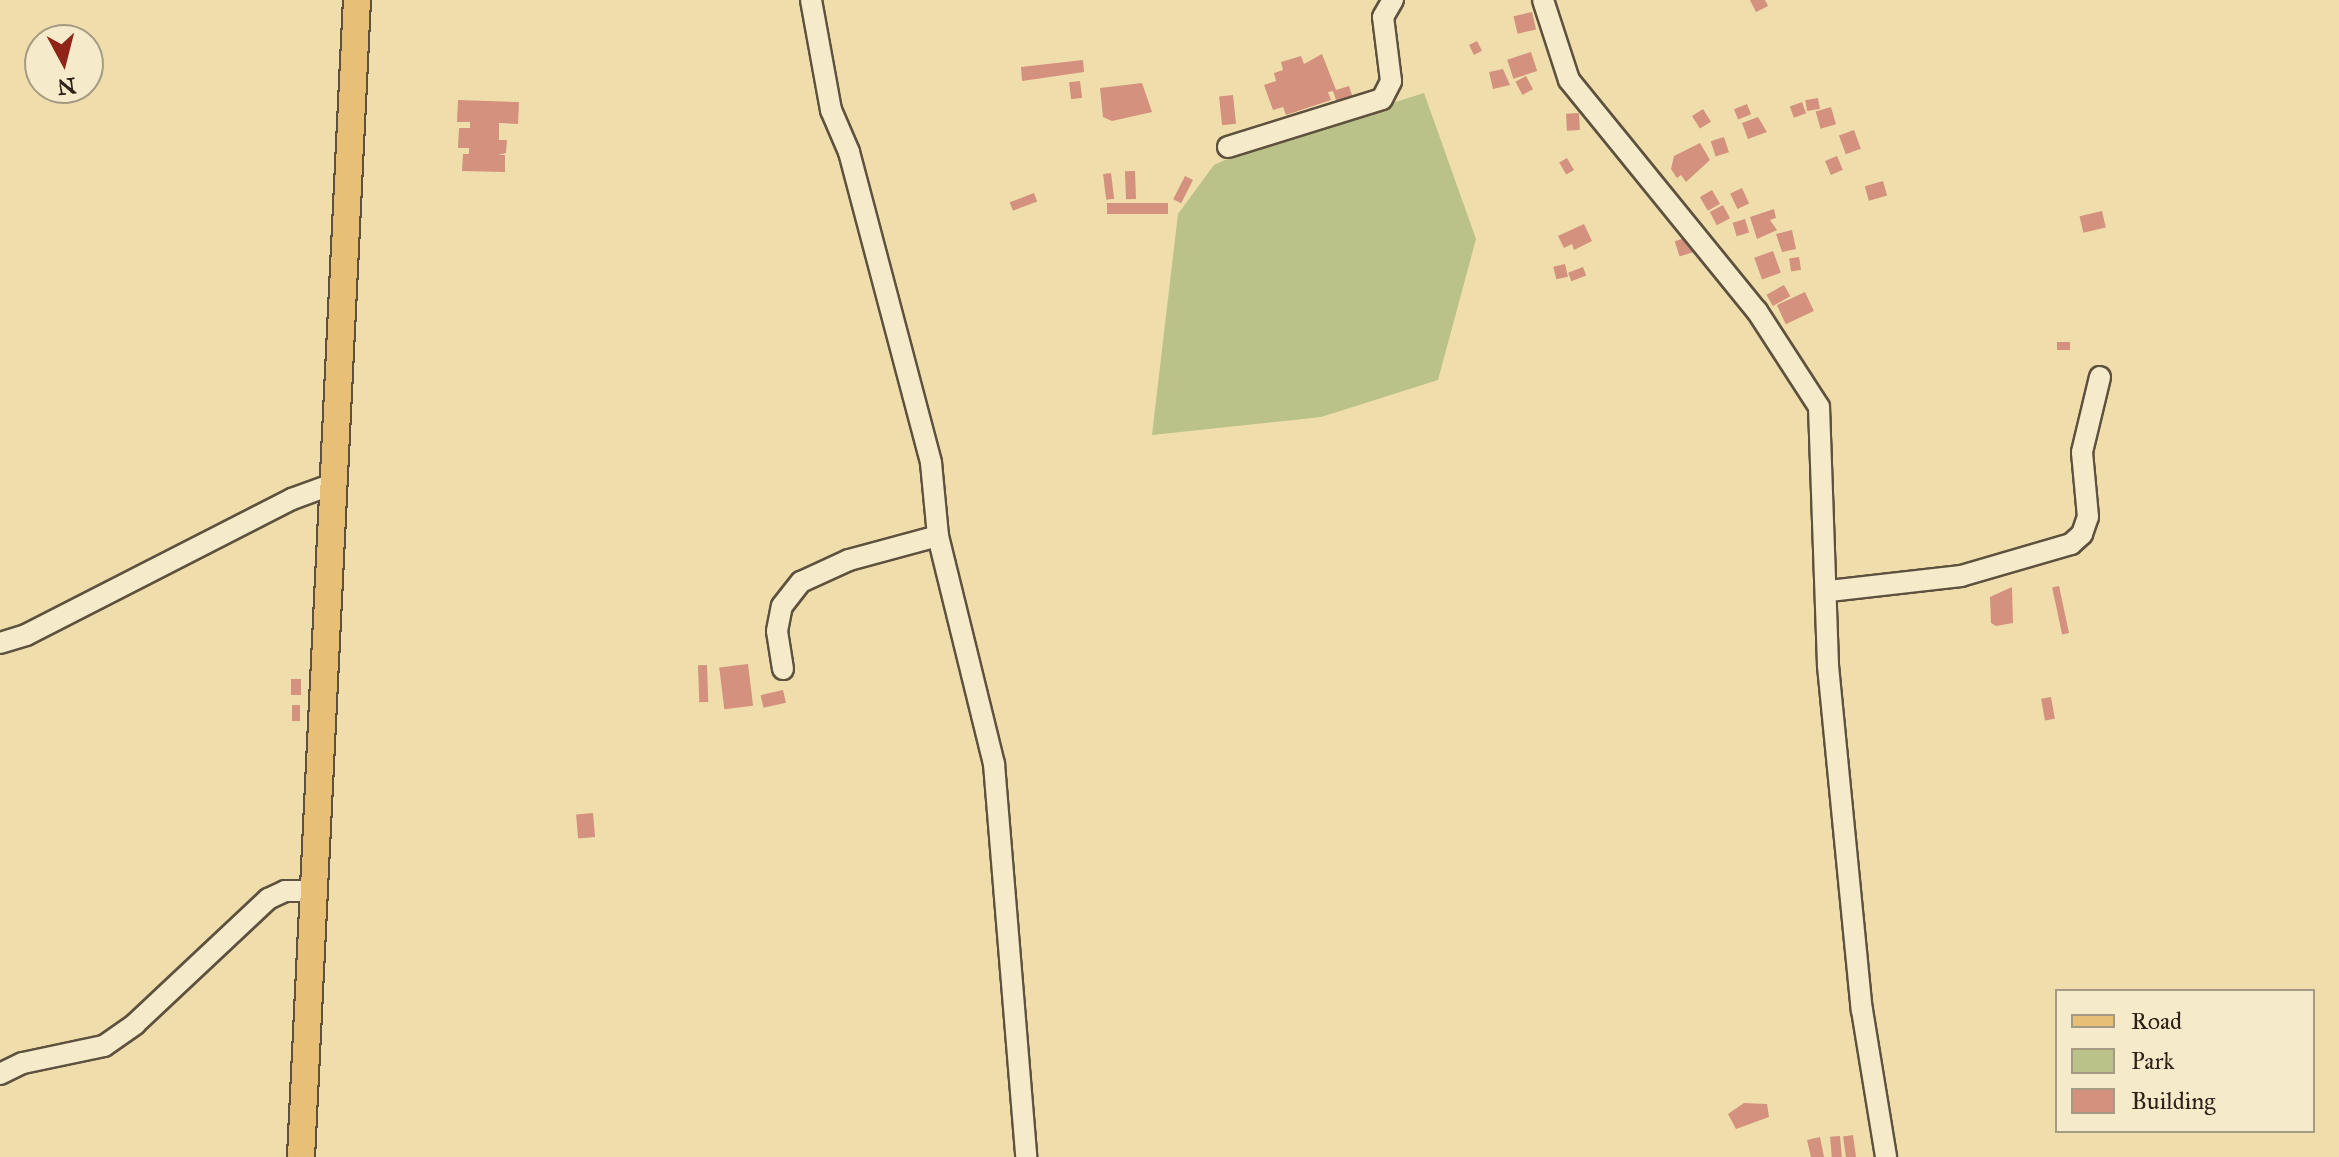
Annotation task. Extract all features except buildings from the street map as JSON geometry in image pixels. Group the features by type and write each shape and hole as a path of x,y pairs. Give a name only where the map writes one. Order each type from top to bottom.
{"main road":[{"path":"301,1157 357,0"}],"street":[{"path":"821,0 811,0 831,110 849,152 931,463 938,536 1000,797 1026,1157"},
{"path":"1228,147 1382,99 1391,81 1383,17 1393,0"},
{"path":"1543,0 1563,69 1576,90 1757,311 1809,384 1819,407 1829,591 1828,666 1862,1010 1886,1157"},
{"path":"1829,591 1961,576 2071,544 2082,534 2088,517 2082,452 2100,377"},
{"path":"0,643 26,635 292,499 333,484"},
{"path":"783,669 777,631 782,606 801,582 849,560 938,536"},
{"path":"0,1074 23,1063 104,1046 135,1024 268,899 285,891 313,891"}],"green space":[{"path":"1424,93 1476,239 1438,380 1321,417 1152,435 1178,214 1214,165 1261,144"}]}
